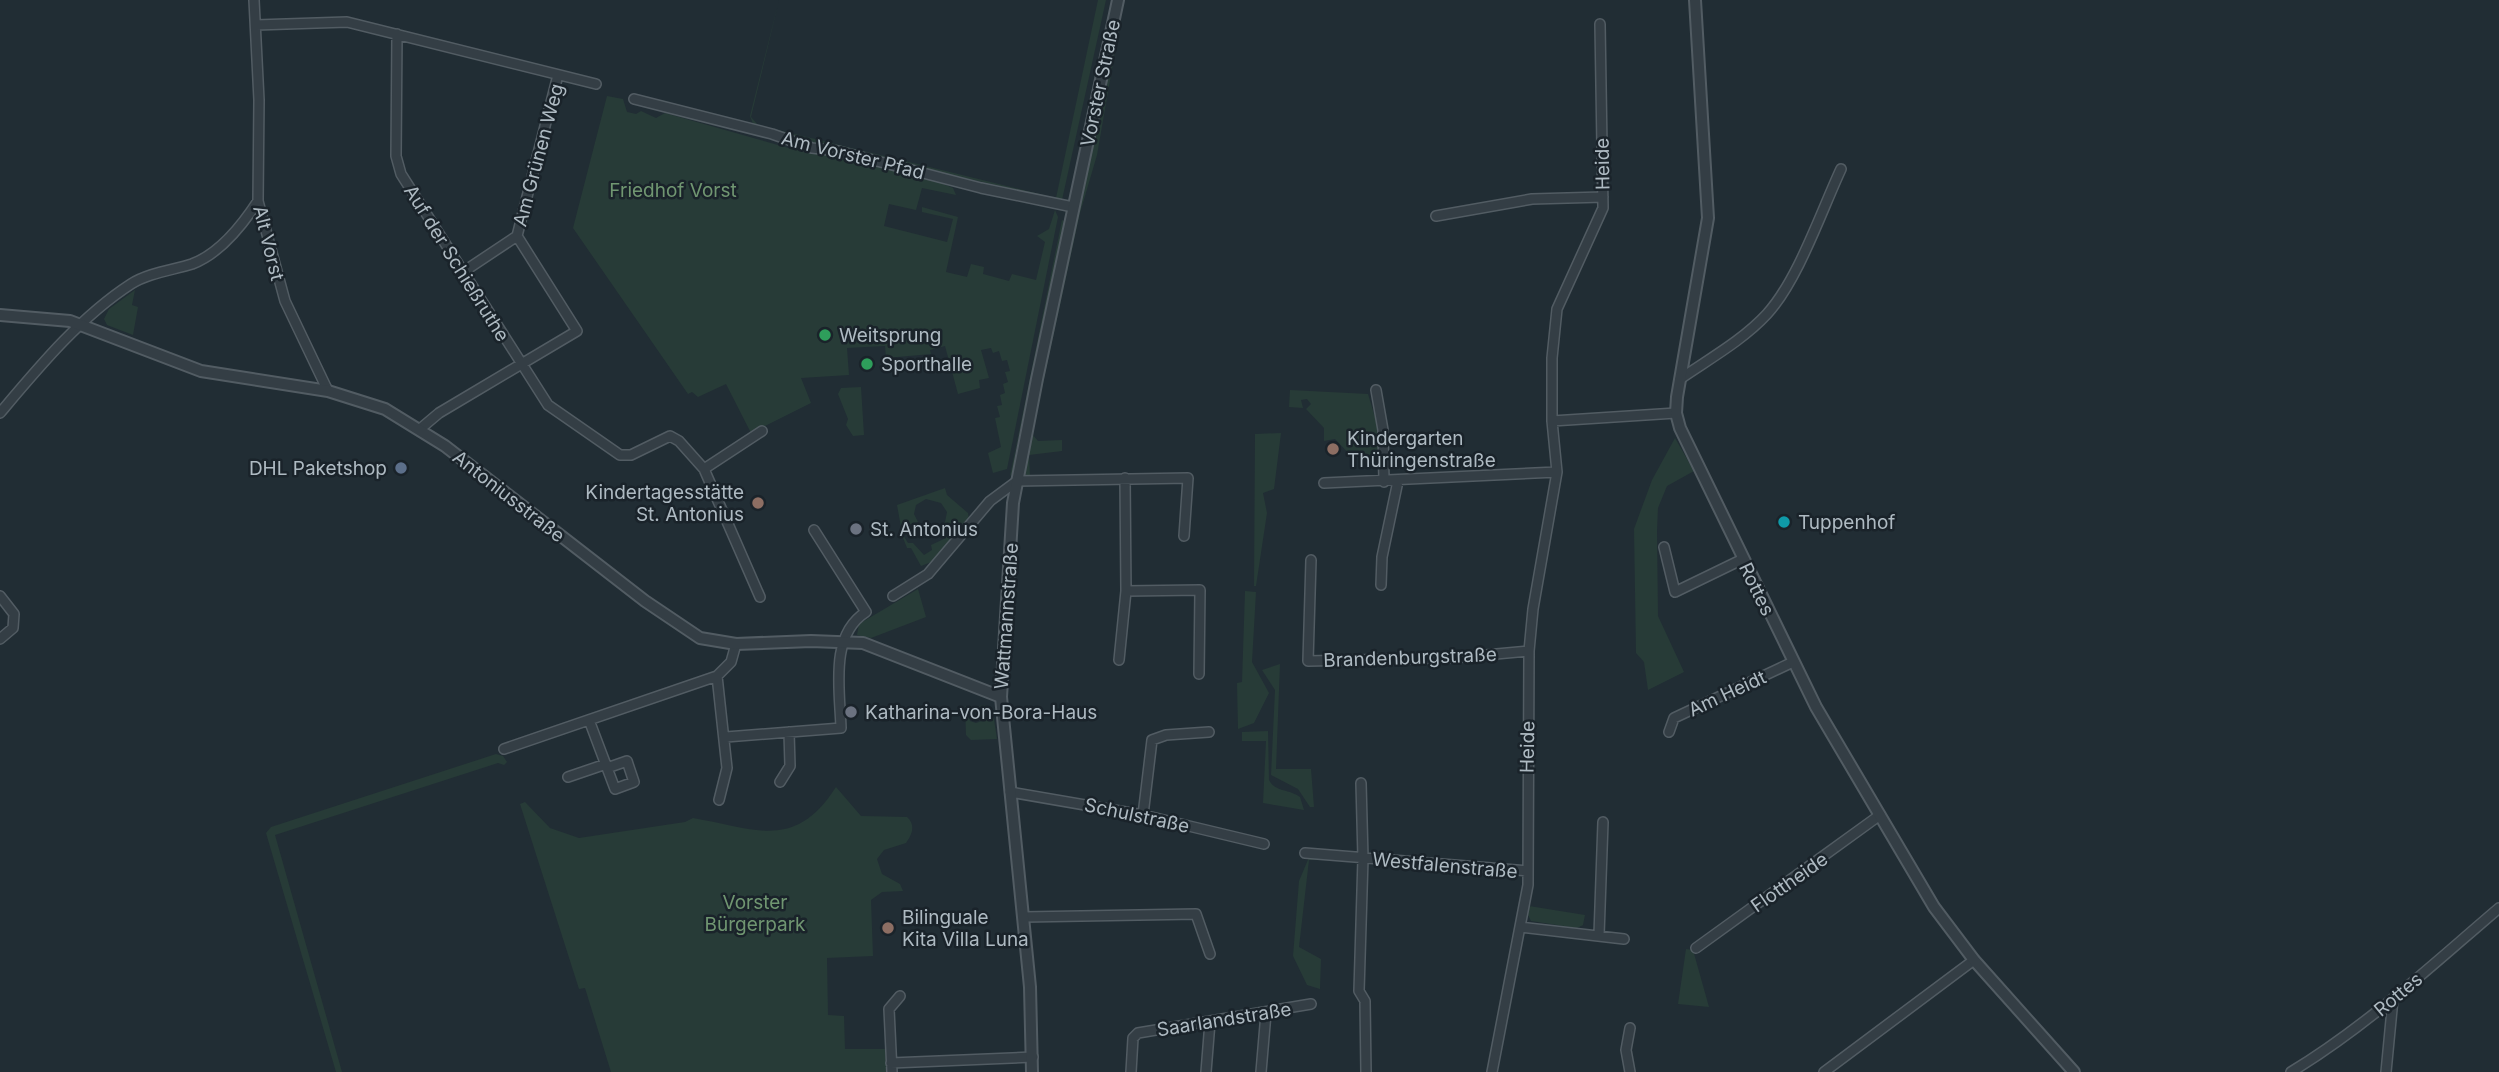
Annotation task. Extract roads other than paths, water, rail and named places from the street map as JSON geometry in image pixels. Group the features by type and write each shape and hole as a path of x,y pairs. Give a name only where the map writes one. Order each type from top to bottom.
{"street":[{"name":"Alt Vorst","path":"254,0 258,201 285,301 328,391"},
{"name":"Vorster Straße","path":"1082,166 1118,0"},
{"name":"Rottes","path":"1695,0 1708,218 1676,413 1686,441 1815,707 1934,906 1974,960 2074,1072"},
{"path":"256,25 347,22 596,84"},
{"name":"Heide","path":"1492,1072 1528,872 1529,651 1533,609 1556,472 1552,421 1552,358 1557,309 1603,208 1600,24"},
{"name":"Auf der Schießruthe","path":"397,34 397,164 406,183 548,405 620,455 631,455 670,436 680,441 704,469"},
{"name":"Am Grünen Weg","path":"463,272 517,236 558,75"},
{"name":"Am Vorster Pfad","path":"634,99 772,134 812,148 838,151 981,188 1073,207"},
{"name":"Wattmannstraße","path":"1032,1072 1024,917 1001,697 1017,481 1082,166"},
{"path":"1680,379 1749,330 1773,306 1786,287 1841,169"},
{"path":"1436,216 1532,199 1603,197"},
{"path":"0,413 83,325 131,284 197,262 214,251 258,201"},
{"name":"Am Grünen Weg","path":"517,236 577,331 521,365"},
{"name":"Antoniusstraße","path":"0,316 56,319 83,325 211,373 328,391 385,409 420,429 676,624 700,638 736,644 844,641 875,646 1001,697"},
{"path":"420,429 439,413 521,365"},
{"path":"1376,390 1383,430 1384,482"},
{"path":"1552,421 1676,413"},
{"path":"760,597 704,469 761,431"},
{"path":"1324,483 1556,472"},
{"path":"1119,660 1126,591 1125,478"},
{"path":"893,596 928,574 990,501 1017,481 1188,478 1184,536"},
{"path":"1381,585 1382,556 1398,481"},
{"path":"726,737 841,729 840,662 844,641 850,624 866,612 814,530"},
{"path":"1664,547 1675,592 1743,559"},
{"name":"Brandenburgstraße","path":"1311,561 1308,661 1453,658 1529,651"},
{"path":"1126,591 1200,590 1199,674"},
{"path":"0,596 15,614 13,628 0,639"},
{"path":"504,749 717,676 731,662 736,644"},
{"name":"Am Heidt","path":"1670,732 1674,718 1793,662"},
{"path":"717,676 726,737 727,778 719,800"},
{"path":"568,777 607,766 589,720"},
{"path":"780,782 790,766 789,732"},
{"path":"1143,815 1152,740 1166,734 1209,732"},
{"name":"Westfalenstraße","path":"1361,783 1363,858 1359,992 1365,1001 1366,1072"},
{"name":"Schulstraße","path":"1010,792 1143,815 1264,844"},
{"name":"Flottheide","path":"1696,948 1880,815"},
{"path":"1599,935 1603,822"},
{"name":"Westfalenstraße","path":"1305,852 1528,872"},
{"name":"Rottes","path":"2291,1072 2338,1042 2393,999 2499,908"},
{"path":"1024,917 1196,914 1210,954"},
{"path":"1520,927 1624,939"},
{"path":"1824,1072 1974,960"},
{"path":"900,996 889,1009 892,1067 1032,1057"},
{"path":"2386,1072 2393,999"},
{"name":"Saarlandstraße","path":"1131,1072 1133,1038 1138,1033 1311,1004"},
{"path":"1261,1072 1266,1013"},
{"path":"1206,1072 1210,1022"},
{"path":"1630,1028 1626,1050 1630,1072"}],"place":[{"name":"Weitsprung","path":"825,335"},
{"name":"Sporthalle","path":"867,364"},
{"name":"Kindergarten Thüringenstraße","path":"1333,449"},
{"name":"DHL Paketshop","path":"401,468"},
{"name":"Kindertagesstätte St. Antonius","path":"758,503"},
{"name":"Tuppenhof","path":"1784,522"},
{"name":"St. Antonius","path":"856,529"},
{"name":"Katharina-von-Bora-Haus","path":"851,712"},
{"name":"Bilinguale Kita Villa Luna","path":"888,928"}],"park label":[{"name":"Friedhof Vorst","path":"673,190"},
{"name":"Vorster Bürgerpark","path":"755,913"}]}
